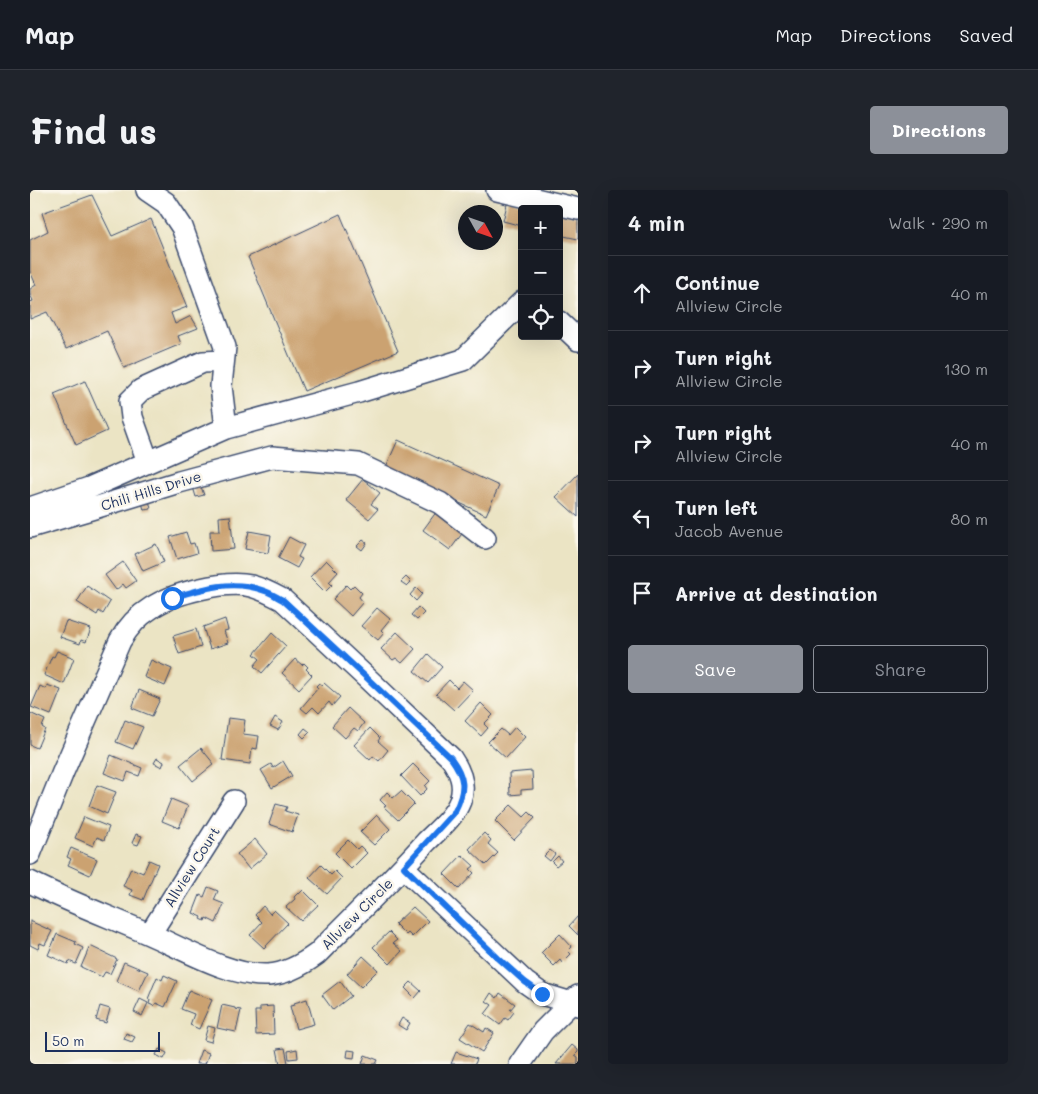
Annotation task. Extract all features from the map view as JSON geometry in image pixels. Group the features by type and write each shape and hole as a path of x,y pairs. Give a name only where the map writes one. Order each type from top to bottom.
{"street":[{"path":"147,190 166,203 182,227 225,347 221,386 226,428"},
{"path":"497,190 578,209"},
{"path":"30,508 89,488 226,428 359,392 463,360 518,306"},
{"path":"563,326 578,340"},
{"path":"148,462 132,417 130,402 141,390 203,362 223,361"},
{"name":"Chili Hills Drive","path":"30,526 272,457 358,464 440,503 485,538"},
{"name":"Allview Circle","path":"30,854 120,641 127,630 136,619 152,607 172,598 201,589 231,584 250,586 267,591 283,600 451,758 459,768 463,787 461,799 455,811 404,867 316,954 304,964 284,972 269,975 250,974 226,968 30,882"},
{"name":"Allview Court","path":"150,934 234,801"},
{"path":"404,867 525,982 542,994 576,1001"},
{"path":"520,1064 542,1031 576,1001"}],"building":[{"path":"92,195 112,236 151,219 187,307 171,313 175,324 191,316 198,328 178,336 181,344 124,368 107,331 66,349 47,312 30,319 30,302 33,301 30,289 36,285 30,271 30,240 48,231 42,213"},
{"path":"508,200 526,205 518,205 518,225 503,221"},
{"path":"563,213 578,217 578,239 563,236"},
{"path":"340,214 398,351 304,391 248,257"},
{"path":"85,381 107,431 76,445 54,394"},
{"path":"398,440 499,486 486,515 385,469"},
{"path":"578,474 578,517 556,497"},
{"path":"363,479 380,493 371,504 378,509 369,519 346,500"},
{"path":"200,484 204,495 196,497 193,487"},
{"path":"149,500 151,509 144,510 142,502"},
{"path":"437,511 464,531 450,550 423,530"},
{"path":"230,516 234,549 211,551 210,531 220,531 219,517"},
{"path":"249,531 271,535 268,553 245,549"},
{"path":"186,532 190,544 194,543 197,553 177,559 170,537"},
{"path":"289,537 304,545 298,557 302,559 297,568 278,558"},
{"path":"363,540 367,543 362,550 357,546"},
{"path":"156,544 164,562 143,571 135,554"},
{"path":"326,560 338,572 329,582 332,585 325,592 310,577"},
{"path":"123,562 136,581 126,588 123,584 116,590 105,575"},
{"path":"406,577 411,582 407,586 401,582"},
{"path":"346,585 350,589 354,585 362,593 359,597 363,602 351,616 333,599"},
{"path":"87,586 110,602 103,614 99,611 97,615 77,602"},
{"path":"416,588 422,594 416,601 410,595"},
{"path":"418,607 424,613 417,620 411,615"},
{"path":"377,608 390,619 381,630 384,633 378,640 361,626"},
{"path":"225,619 228,630 224,631 228,643 210,649 203,627"},
{"path":"66,621 91,629 86,642 81,640 80,644 60,637"},
{"path":"196,629 201,647 179,654 173,636"},
{"path":"397,632 415,649 402,663 396,658 393,660 381,649"},
{"path":"272,633 286,646 262,673 254,666 260,659 254,654"},
{"path":"57,651 74,658 64,684 44,675 52,656 54,657"},
{"path":"428,654 442,667 428,683 414,671"},
{"path":"295,659 302,665 304,663 308,667 306,669 312,675 299,689 282,673"},
{"path":"151,660 172,669 165,686 144,677"},
{"path":"449,680 457,688 463,681 473,690 454,710 436,694"},
{"path":"319,683 322,685 324,683 340,697 332,706 329,702 319,713 313,707 307,713 301,708 318,688 316,686"},
{"path":"47,685 61,690 51,715 31,707 40,686 46,689"},
{"path":"139,690 160,699 152,716 132,708"},
{"path":"481,703 493,715 484,724 488,728 481,736 465,721"},
{"path":"348,708 364,723 358,731 354,728 345,738 332,726"},
{"path":"30,713 45,720 42,727 45,729 37,748 30,745"},
{"path":"275,717 283,722 278,730 270,726"},
{"path":"228,718 245,720 243,734 259,736 257,749 252,748 250,764 222,760"},
{"path":"125,720 143,727 133,749 116,742"},
{"path":"515,727 525,737 506,758 488,742 501,729 508,735"},
{"path":"305,728 310,732 304,738 300,734"},
{"path":"370,728 380,738 378,741 388,750 379,761 373,756 370,760 354,745"},
{"path":"201,748 214,764 193,781 180,765"},
{"path":"111,755 142,768 139,776 128,772 125,781 104,773"},
{"path":"157,758 164,762 162,767 154,763"},
{"path":"283,761 292,776 272,788 261,770 271,764 273,768"},
{"path":"413,764 430,781 425,786 427,789 420,796 401,776"},
{"path":"532,771 533,789 521,790 521,794 510,795 509,773"},
{"path":"97,785 116,792 107,814 89,806"},
{"path":"401,791 414,804 398,820 384,807 386,806 380,800 387,792 393,798"},
{"path":"171,799 188,806 179,828 162,821"},
{"path":"276,804 287,807 285,811 298,815 292,832 269,824"},
{"path":"511,805 524,817 529,812 535,818 514,840 495,821"},
{"path":"377,815 390,829 374,845 360,832"},
{"path":"84,817 109,827 104,840 97,837 93,846 75,838"},
{"path":"484,833 491,840 488,844 498,853 486,865 469,849"},
{"path":"136,834 142,836 138,845 132,843"},
{"path":"255,839 267,854 249,869 237,854"},
{"path":"348,840 357,849 360,846 367,853 351,869 335,853"},
{"path":"71,848 97,859 90,875 68,865 71,859 67,857"},
{"path":"550,850 555,854 550,861 544,856"},
{"path":"462,855 474,866 470,869 474,873 459,889 444,874"},
{"path":"558,856 562,861 556,866 552,862"},
{"path":"149,860 158,864 143,900 130,895 132,890 123,886 131,868 143,873"},
{"path":"321,865 331,875 335,871 342,878 327,894 309,878"},
{"path":"208,887 218,891 214,900 224,904 216,923 206,918 205,921 201,919 202,917 193,913 200,895 204,897"},
{"path":"303,890 318,905 301,921 286,907"},
{"path":"263,906 270,914 274,910 288,923 264,948 250,935 262,922 255,915"},
{"path":"413,907 428,921 412,937 408,933 406,935 395,924"},
{"path":"578,916 578,935 569,926"},
{"path":"30,921 52,931 45,945 40,943 38,949 30,945"},
{"path":"389,932 397,940 393,943 402,951 390,964 373,947"},
{"path":"57,934 76,942 75,944 83,948 76,964 69,961 68,964 48,955"},
{"path":"560,934 572,947 568,951 571,954 562,963 560,960 554,966 541,953"},
{"path":"90,946 117,959 110,974 105,972 102,977 81,967"},
{"path":"363,956 378,970 361,987 347,974"},
{"path":"124,962 148,972 139,991 116,981"},
{"path":"164,975 177,981 165,1007 156,1003 154,1006 149,1004 150,1000 148,999 157,977 162,980"},
{"path":"340,981 351,996 333,1010 322,995"},
{"path":"411,982 421,991 415,998 405,988"},
{"path":"189,990 212,1000 199,1029 190,1025 194,1014 181,1009"},
{"path":"491,993 497,998 500,993 515,1004 510,1010 514,1012 508,1020 505,1018 500,1025 485,1014 492,1005 486,1001"},
{"path":"140,999 148,1003 142,1016 134,1012"},
{"path":"307,999 314,1024 296,1029 290,1006"},
{"path":"222,1005 241,1010 236,1032 217,1028"},
{"path":"100,1006 110,1009 106,1023 96,1020"},
{"path":"273,1006 274,1034 256,1035 255,1011 260,1011 260,1007"},
{"path":"402,1018 410,1023 406,1030 398,1025"},
{"path":"470,1023 484,1032 486,1028 494,1033 482,1052 460,1038"},
{"path":"208,1026 215,1028 211,1042 204,1040"},
{"path":"126,1033 135,1037 132,1042 124,1039"},
{"path":"572,1045 578,1050 575,1055 578,1057 578,1064 556,1064"},
{"path":"285,1048 288,1063 280,1064 277,1049"},
{"path":"159,1049 167,1053 164,1059 156,1055"},
{"path":"297,1049 298,1058 289,1059 288,1051"},
{"path":"201,1050 209,1053 205,1064 196,1064"},
{"path":"348,1050 355,1051 354,1058 347,1057"},
{"path":"456,1052 477,1059 475,1064 451,1064"},
{"path":"365,1055 378,1060 376,1064 362,1064"}],"route":[{"path":"172,598 201,589 231,584 250,586 267,591 283,600 451,758 459,768 462,780 461,799 455,811 404,867 498,958 542,994"}]}
